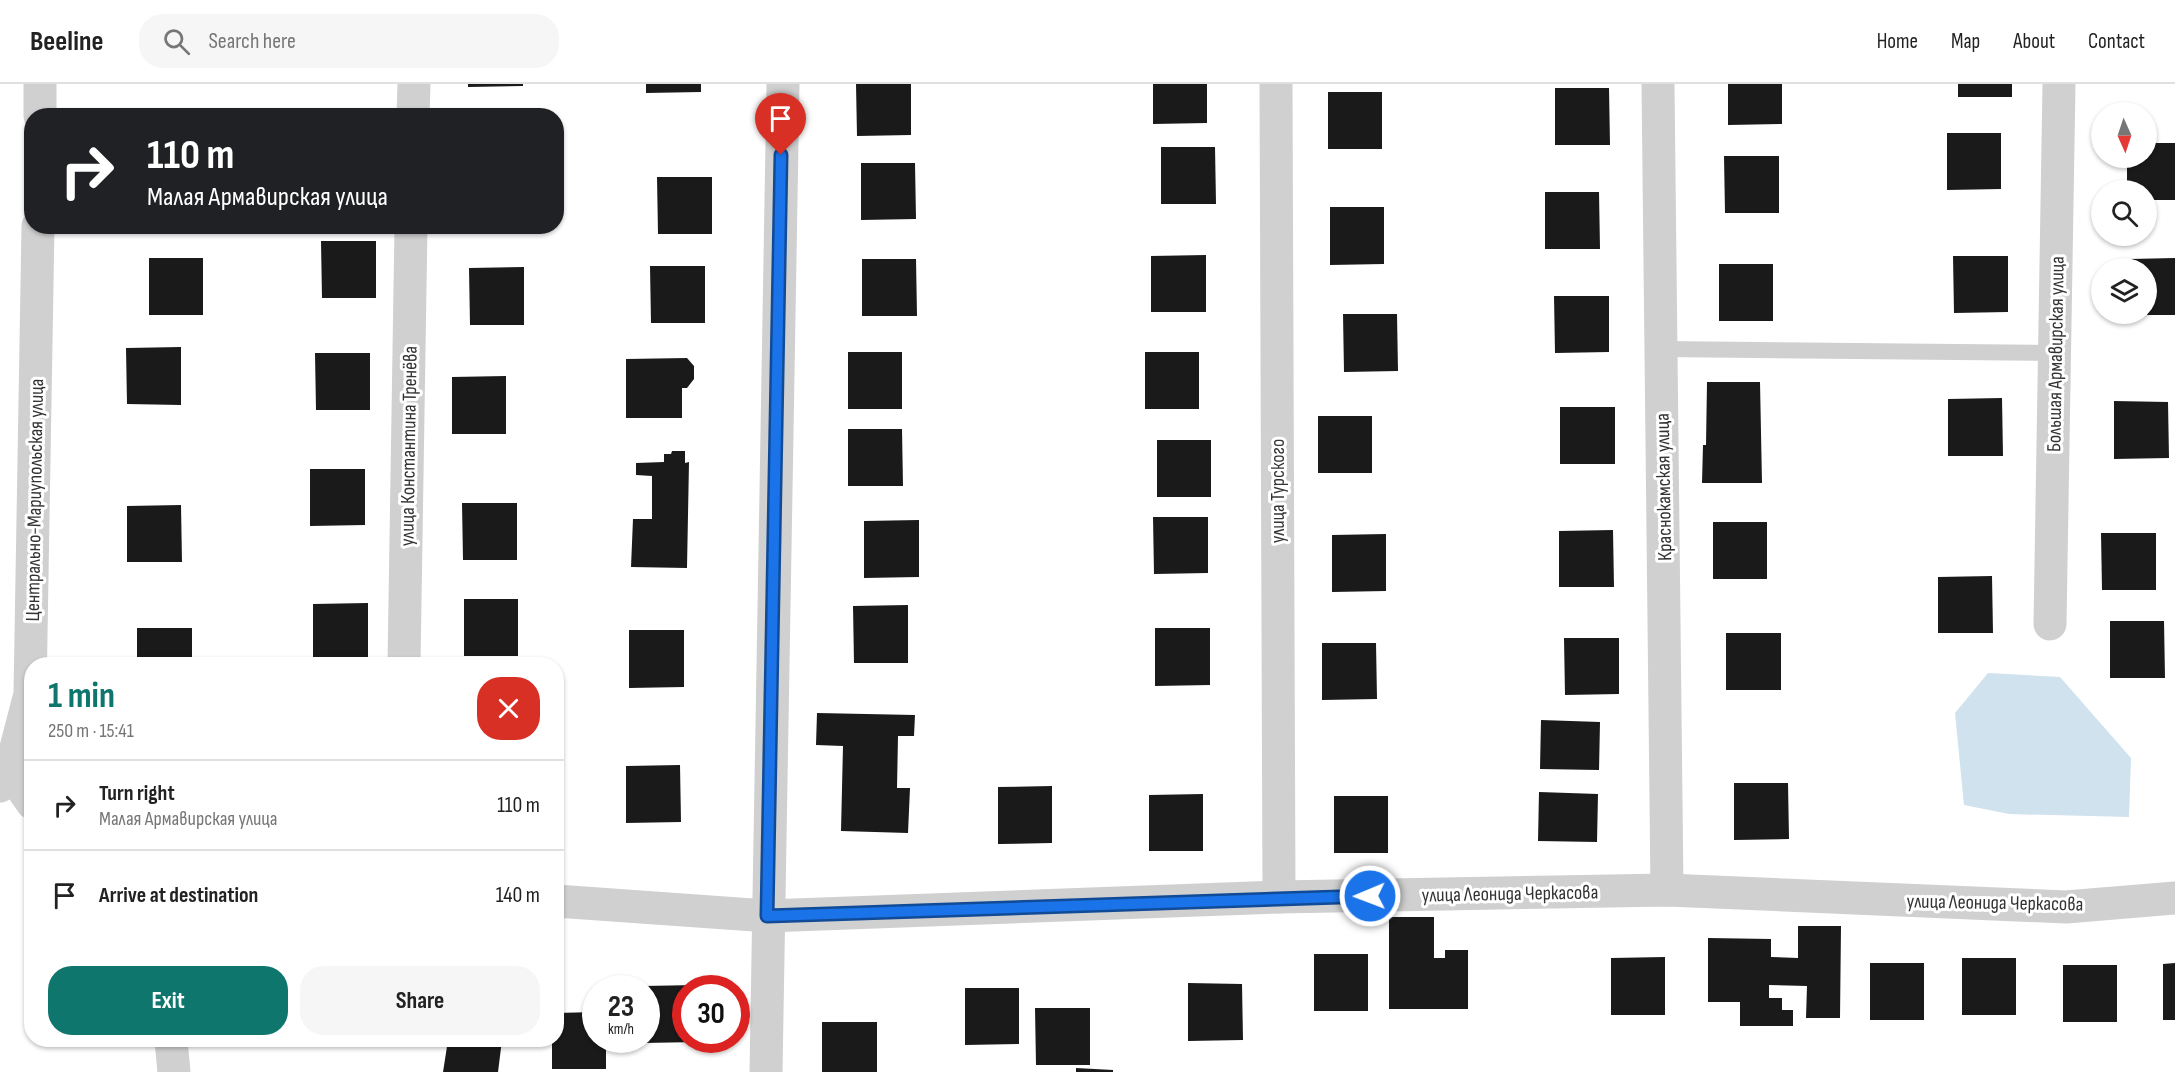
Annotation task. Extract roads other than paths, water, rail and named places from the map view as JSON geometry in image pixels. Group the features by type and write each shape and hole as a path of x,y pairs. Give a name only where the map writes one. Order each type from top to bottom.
{"street":[{"path":"40,84 40,108"},
{"path":"413,108 414,84"},
{"path":"766,1072 783,84"},
{"name":"улица Турского","path":"1276,84 1279,897"},
{"name":"Краснокамская улица","path":"1658,84 1667,890"},
{"name":"Большая Армавирская улица","path":"2050,624 2059,84"},
{"name":"Центрально-Мариупольская улица","path":"31,657 38,234"},
{"name":"улица Константина Тренёва","path":"404,657 411,234"},
{"name":"Центрально-Мариупольская улица","path":"5,778 24,714"},
{"path":"5,778 24,796"},
{"name":"улица Леонида Черкасова","path":"564,902 767,916 1279,897 1667,890 2066,907 2175,897"},
{"path":"172,1047 174,1072"}],"lane":[{"path":"1661,349 2055,353"}],"water":[{"path":"1988,673 2060,677 2131,758 2129,817 2009,814 1964,805 1955,713"}]}
